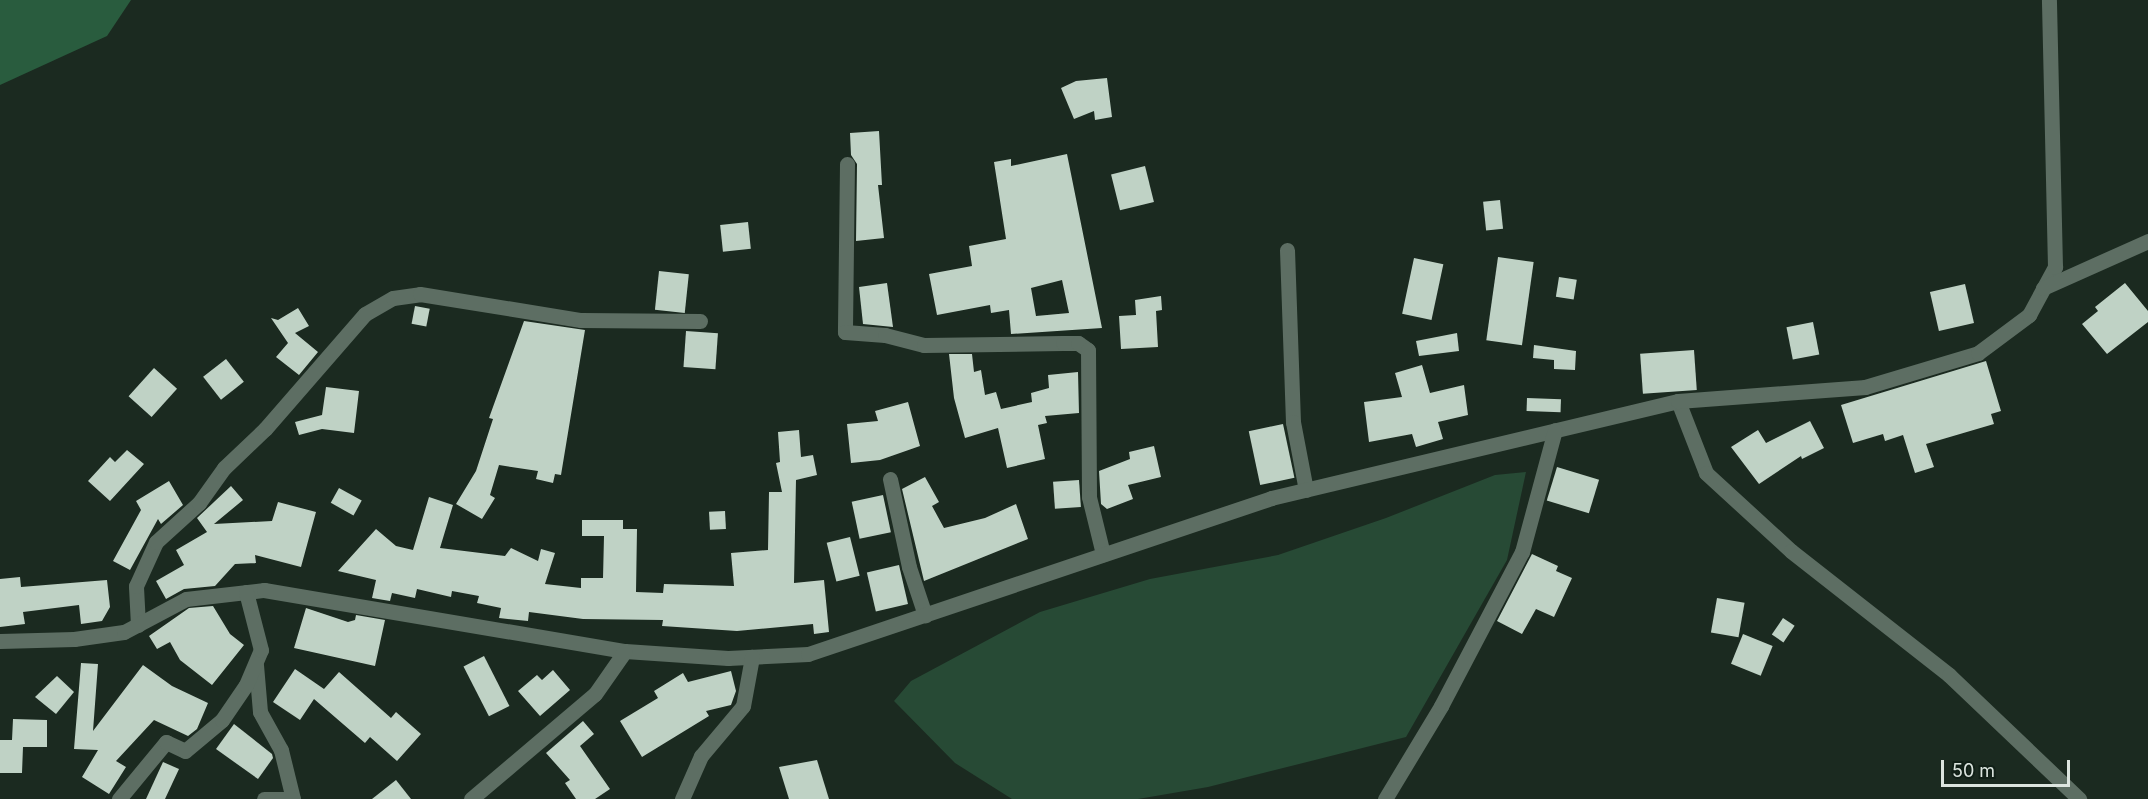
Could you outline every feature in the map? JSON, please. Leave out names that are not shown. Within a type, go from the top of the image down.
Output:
[{"type":"street","points":[[0,641],[74,639],[124,632],[186,599],[264,590],[625,651],[752,657],[808,654],[1103,554],[1306,490],[1678,400],[1865,387],[1978,353],[2029,315],[2055,267],[2049,0]]},
{"type":"street","points":[[847,164],[845,332],[885,335],[924,345],[1078,343],[1088,350],[1089,497],[1103,554]]},
{"type":"street","points":[[2043,288],[2148,240]]},
{"type":"street","points":[[1287,250],[1293,422],[1306,490]]},
{"type":"street","points":[[138,624],[136,586],[156,542],[199,504],[224,468],[265,429],[365,315],[393,298],[420,294],[581,320],[700,321]]},
{"type":"street","points":[[1678,400],[1706,473],[1791,551],[1949,675],[2079,799]]},
{"type":"street","points":[[1385,799],[1441,706],[1522,552],[1555,430]]},
{"type":"street","points":[[890,479],[909,567],[925,615]]},
{"type":"street","points":[[119,799],[166,742],[185,751],[222,720],[246,685],[261,650],[246,592]]},
{"type":"street","points":[[471,799],[595,694],[625,651]]},
{"type":"street","points":[[682,799],[701,756],[743,706],[752,657]]},
{"type":"street","points":[[256,661],[260,712],[281,750],[293,799],[264,799]]},
{"type":"green space","points":[[0,0],[131,0],[107,36],[0,85]]},
{"type":"green space","points":[[1526,472],[1507,560],[1406,737],[1208,787],[1138,799],[1012,799],[955,763],[894,701],[911,681],[1040,612],[1150,579],[1278,555],[1386,518],[1495,475]]},
{"type":"building","points":[[1107,78],[1112,117],[1095,120],[1094,111],[1074,119],[1061,88],[1076,81]]},
{"type":"building","points":[[879,131],[882,185],[878,185],[884,238],[856,241],[857,164],[851,155],[850,133]]},
{"type":"building","points":[[1067,154],[1102,328],[1011,334],[1009,310],[991,313],[990,305],[937,315],[929,274],[972,266],[969,246],[1006,239],[994,162],[1011,159],[1011,166]],"holes":[[[1062,280],[1069,313],[1036,316],[1031,288]]]},
{"type":"building","points":[[1145,166],[1154,202],[1120,210],[1111,174]]},
{"type":"building","points":[[1500,200],[1503,229],[1486,231],[1483,202]]},
{"type":"building","points":[[748,222],[751,249],[723,252],[720,225]]},
{"type":"building","points":[[1498,257],[1534,262],[1522,345],[1486,340]]},
{"type":"building","points":[[1414,258],[1443,264],[1431,320],[1402,314]]},
{"type":"building","points":[[659,271],[689,274],[685,313],[655,310]]},
{"type":"building","points":[[1559,277],[1577,280],[1574,300],[1556,297]]},
{"type":"building","points":[[887,283],[893,327],[863,324],[859,287]]},
{"type":"building","points":[[2125,283],[2148,311],[2148,322],[2107,354],[2082,324],[2098,311],[2095,307]]},
{"type":"building","points":[[1965,284],[1974,323],[1939,331],[1930,292]]},
{"type":"building","points":[[1161,296],[1162,310],[1156,311],[1158,347],[1121,349],[1119,316],[1136,315],[1135,300]]},
{"type":"building","points":[[415,306],[430,309],[426,327],[412,324]]},
{"type":"building","points":[[298,308],[309,326],[295,333],[318,352],[299,375],[276,357],[288,343],[271,318],[278,320]]},
{"type":"building","points":[[524,321],[585,330],[561,475],[555,474],[553,483],[536,479],[538,471],[499,465],[490,495],[495,498],[482,519],[456,504],[476,471],[493,419],[489,418]]},
{"type":"building","points":[[1813,322],[1819,354],[1793,360],[1786,327]]},
{"type":"building","points":[[686,331],[718,333],[715,369],[683,367]]},
{"type":"building","points":[[1457,333],[1459,351],[1419,356],[1416,341]]},
{"type":"building","points":[[1534,345],[1576,351],[1575,370],[1554,369],[1554,360],[1533,358]]},
{"type":"building","points":[[1694,350],[1697,390],[1643,394],[1640,354]]},
{"type":"building","points":[[949,354],[972,354],[974,372],[981,370],[985,395],[996,392],[1001,409],[1032,402],[1031,393],[1049,388],[1048,375],[1078,372],[1079,413],[1045,416],[1047,423],[1038,425],[1045,459],[1007,468],[998,428],[965,438],[954,398]]},
{"type":"building","points":[[226,359],[244,382],[221,400],[203,377]]},
{"type":"building","points":[[1986,361],[2001,411],[1991,414],[1994,424],[1926,444],[1934,467],[1915,473],[1903,435],[1885,441],[1883,434],[1853,443],[1841,405]]},
{"type":"building","points":[[1422,365],[1430,393],[1464,385],[1468,415],[1438,422],[1443,439],[1416,447],[1412,434],[1369,442],[1364,402],[1402,397],[1395,373]]},
{"type":"building","points":[[154,368],[177,389],[152,417],[129,396]]},
{"type":"building","points":[[326,387],[359,391],[354,433],[322,429],[299,435],[295,422],[322,415]]},
{"type":"building","points":[[1527,398],[1561,399],[1561,412],[1527,411]]},
{"type":"building","points":[[908,402],[920,446],[880,460],[851,463],[847,424],[878,421],[875,411]]},
{"type":"building","points":[[1810,421],[1824,448],[1802,459],[1801,456],[1759,484],[1731,447],[1758,430],[1766,443]]},
{"type":"building","points":[[1283,424],[1294,478],[1260,485],[1249,431]]},
{"type":"building","points":[[799,430],[801,457],[813,455],[817,475],[796,480],[794,583],[824,580],[829,632],[814,634],[813,624],[737,631],[662,626],[663,620],[583,619],[529,612],[528,621],[499,618],[501,608],[477,603],[479,596],[452,591],[451,597],[417,589],[415,598],[392,593],[390,601],[372,598],[376,580],[338,571],[376,529],[396,546],[413,550],[429,497],[453,505],[440,548],[505,556],[511,548],[538,561],[541,549],[555,553],[545,584],[581,588],[581,578],[603,578],[604,536],[582,536],[582,520],[623,520],[623,529],[637,529],[636,592],[663,593],[664,584],[734,586],[731,553],[768,550],[769,492],[782,492],[776,463],[780,462],[778,432]]},
{"type":"building","points":[[1154,446],[1161,477],[1128,485],[1133,499],[1107,509],[1101,504],[1099,471],[1130,459],[1129,452]]},
{"type":"building","points":[[127,450],[144,464],[110,501],[88,481],[110,457],[115,462]]},
{"type":"building","points":[[1557,467],[1599,480],[1589,513],[1547,500]]},
{"type":"building","points":[[925,477],[939,502],[932,506],[944,528],[985,518],[1016,504],[1028,539],[924,581],[902,489]]},
{"type":"building","points":[[1079,480],[1081,507],[1055,509],[1053,482]]},
{"type":"building","points":[[169,481],[183,505],[161,524],[158,519],[130,570],[113,561],[141,510],[136,501]]},
{"type":"building","points":[[231,486],[243,500],[214,524],[272,521],[278,502],[316,512],[301,567],[255,555],[256,563],[235,564],[215,586],[184,589],[166,599],[156,581],[184,565],[176,550],[207,532],[197,518]]},
{"type":"building","points":[[339,488],[362,501],[353,515],[331,503]]},
{"type":"building","points":[[883,495],[891,532],[860,539],[852,502]]},
{"type":"building","points":[[725,511],[726,529],[710,530],[709,512]]},
{"type":"building","points":[[850,537],[860,576],[836,582],[827,543]]},
{"type":"building","points":[[1532,554],[1558,566],[1556,571],[1572,578],[1554,617],[1536,609],[1522,634],[1497,621]]},
{"type":"building","points":[[899,565],[908,604],[876,611],[867,572]]},
{"type":"building","points":[[20,577],[21,587],[107,580],[110,607],[102,621],[81,624],[79,605],[23,612],[25,624],[0,627],[0,579]]},
{"type":"building","points":[[1717,598],[1745,603],[1738,637],[1711,632]]},
{"type":"building","points":[[213,606],[230,634],[244,645],[212,685],[180,660],[170,642],[157,649],[149,636],[189,608]]},
{"type":"building","points":[[306,608],[348,622],[355,620],[356,615],[385,620],[375,666],[294,648]]},
{"type":"building","points":[[1783,618],[1795,626],[1783,642],[1772,635]]},
{"type":"building","points":[[1743,634],[1773,646],[1761,676],[1731,664]]},
{"type":"building","points":[[484,656],[509,706],[489,716],[464,666]]},
{"type":"building","points":[[81,663],[98,664],[93,731],[143,665],[172,686],[208,703],[197,729],[188,736],[154,720],[116,761],[126,767],[109,794],[82,777],[98,750],[74,749]]},
{"type":"building","points":[[295,669],[324,689],[339,672],[391,718],[396,712],[421,734],[397,761],[370,737],[365,743],[314,699],[300,720],[273,702]]},
{"type":"building","points":[[553,670],[570,690],[540,716],[518,691],[537,675],[542,680]]},
{"type":"building","points":[[731,671],[736,691],[731,705],[706,711],[709,716],[642,757],[620,721],[658,698],[654,691],[683,673],[688,682]]},
{"type":"building","points":[[57,676],[74,692],[56,714],[35,697]]},
{"type":"building","points":[[13,719],[47,720],[47,747],[23,747],[22,773],[0,773],[0,740],[12,740]]},
{"type":"building","points":[[583,721],[594,734],[580,746],[610,789],[595,799],[576,799],[565,783],[570,780],[546,753]]},
{"type":"building","points":[[234,724],[272,754],[273,758],[258,779],[216,749]]},
{"type":"building","points":[[817,760],[829,799],[789,799],[779,767]]},
{"type":"building","points":[[163,762],[179,769],[165,799],[146,799]]},
{"type":"building","points":[[396,780],[411,799],[372,799]]}]
